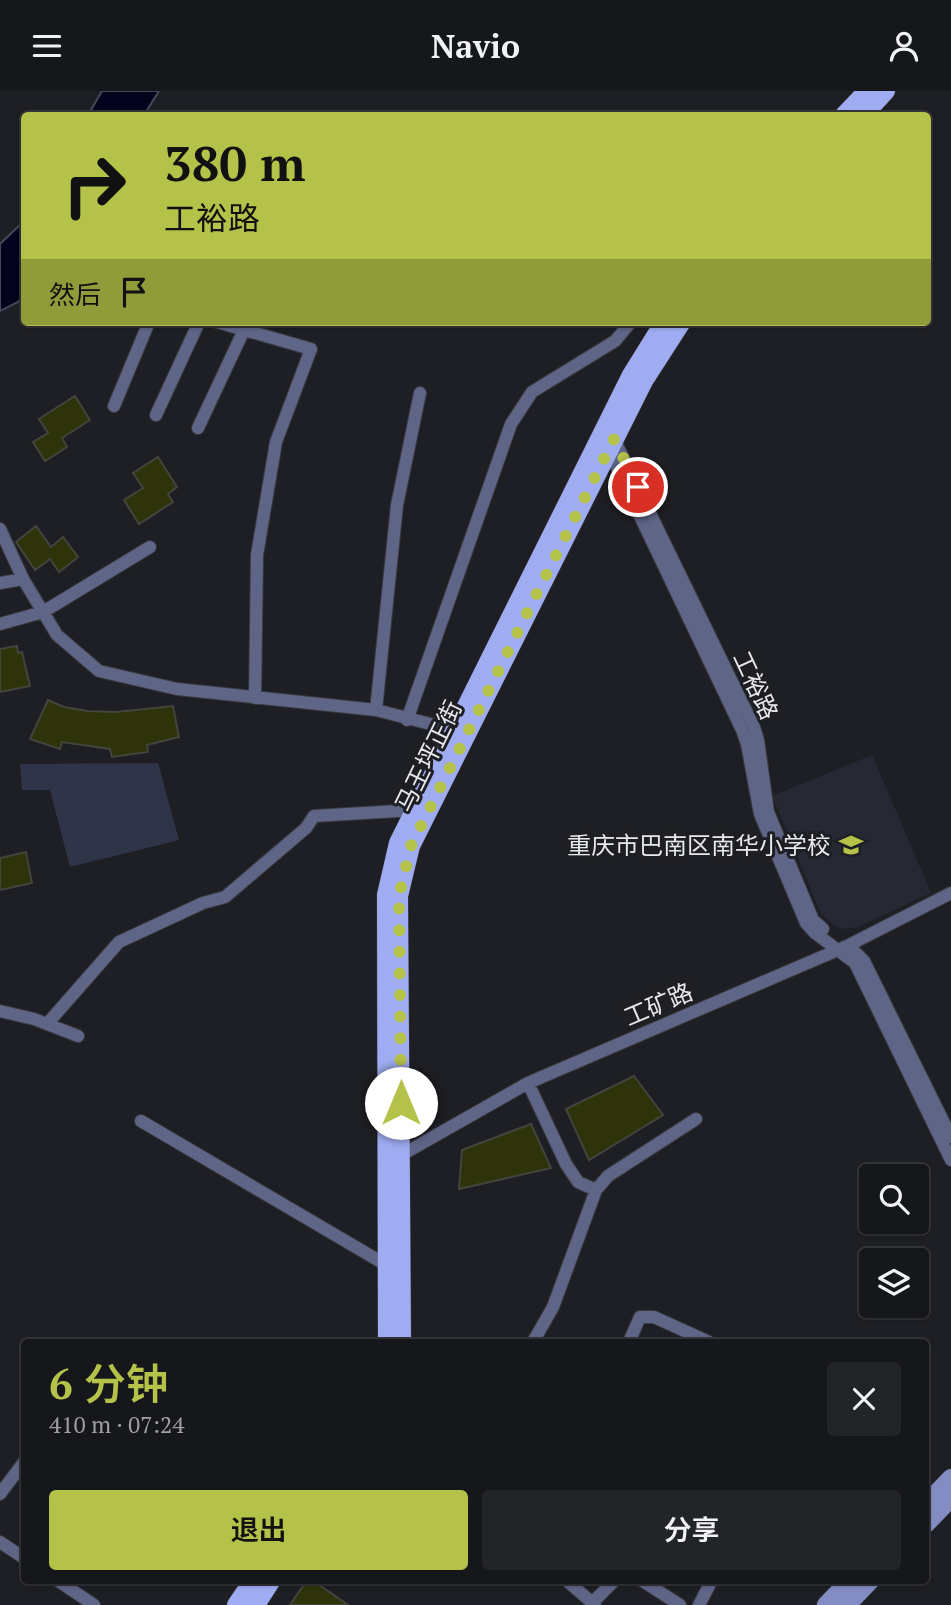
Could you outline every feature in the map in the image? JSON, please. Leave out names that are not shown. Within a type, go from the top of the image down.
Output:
[{"type":"main road","points":[[847,112],[867,91]]},
{"type":"main road","points":[[867,112],[886,91]]},
{"type":"main road","name":"马王坪正街","points":[[402,1339],[386,895],[398,843],[631,375],[662,326]]},
{"type":"main road","name":"马王坪正街","points":[[387,1339],[399,896],[411,846],[644,381],[679,326]]},
{"type":"main road","points":[[929,1501],[951,1479]]},
{"type":"main road","points":[[929,1521],[951,1498]]},
{"type":"main road","points":[[236,1605],[250,1584]]},
{"type":"main road","points":[[256,1605],[269,1584]]},
{"type":"main road","points":[[825,1605],[846,1584]]},
{"type":"main road","points":[[847,1605],[867,1584]]},
{"type":"street","points":[[114,406],[147,326]]},
{"type":"street","points":[[156,415],[198,326]]},
{"type":"street","points":[[230,326],[311,349],[276,442],[257,555],[256,698]]},
{"type":"street","points":[[407,720],[510,424],[532,392],[615,341],[628,326]]},
{"type":"street","points":[[198,428],[244,330]]},
{"type":"street","points":[[376,710],[397,505],[419,393]]},
{"type":"street","name":"工裕路","points":[[612,445],[742,730],[760,814],[806,923],[815,933],[843,947]]},
{"type":"street","points":[[0,529],[23,579],[57,635],[99,671],[177,689],[376,710],[454,730]]},
{"type":"street","points":[[0,624],[43,612],[150,547]]},
{"type":"street","points":[[0,583],[23,579]]},
{"type":"street","points":[[47,1024],[119,942],[203,903],[225,897],[306,828],[314,816],[414,810]]},
{"type":"street","name":"工矿路","points":[[394,1159],[528,1083],[843,947],[951,893]]},
{"type":"street","points":[[843,947],[864,961],[951,1137]]},
{"type":"street","points":[[843,947],[855,963],[951,1160]]},
{"type":"street","points":[[0,1011],[78,1036]]},
{"type":"street","points":[[528,1083],[566,1164],[578,1182],[596,1190]]},
{"type":"street","points":[[535,1339],[553,1307],[596,1190],[608,1176],[696,1119]]},
{"type":"street","points":[[141,1121],[388,1266]]},
{"type":"street","points":[[630,1339],[640,1317],[654,1317],[702,1339]]},
{"type":"street","points":[[0,1495],[21,1466]]},
{"type":"street","points":[[0,1542],[21,1556]]},
{"type":"street","points":[[63,1584],[94,1605]]},
{"type":"street","points":[[571,1584],[594,1604],[612,1584]]},
{"type":"street","points":[[647,1584],[680,1605]]},
{"type":"street","points":[[699,1605],[710,1584]]},
{"type":"shaded area","points":[[102,91],[159,91],[146,112],[90,112]]},
{"type":"shaded area","points":[[21,224],[21,298],[0,311],[0,244]]},
{"type":"shaded area","name":"重庆市巴南区南华小学校","points":[[872,755],[931,893],[858,927],[842,929],[821,914],[772,796]]},
{"type":"shaded area","points":[[158,763],[179,840],[70,867],[50,790],[22,790],[20,764]]},
{"type":"building","points":[[75,396],[90,420],[62,438],[67,447],[45,461],[33,442],[48,433],[39,419]]},
{"type":"building","points":[[158,457],[177,487],[168,494],[173,502],[139,524],[124,500],[143,488],[133,473]]},
{"type":"building","points":[[36,526],[51,547],[63,537],[78,557],[59,572],[50,559],[35,570],[16,542]]},
{"type":"building","points":[[17,646],[18,653],[22,652],[30,686],[0,692],[0,649]]},
{"type":"building","points":[[48,700],[64,707],[88,711],[116,712],[173,706],[179,737],[147,745],[148,752],[112,757],[110,749],[62,742],[60,749],[30,739]]},
{"type":"building","points":[[26,852],[32,883],[0,890],[0,858]]},
{"type":"building","points":[[634,1076],[663,1115],[589,1160],[566,1109]]},
{"type":"building","points":[[531,1124],[551,1168],[459,1189],[462,1150]]},
{"type":"building","points":[[304,1584],[318,1584],[348,1605],[290,1605]]},
{"type":"place","name":"重庆市巴南区南华小学校","points":[[851,845]]},
{"type":"route","points":[[401,1103],[399,896],[411,846],[614,439],[638,487]]}]
